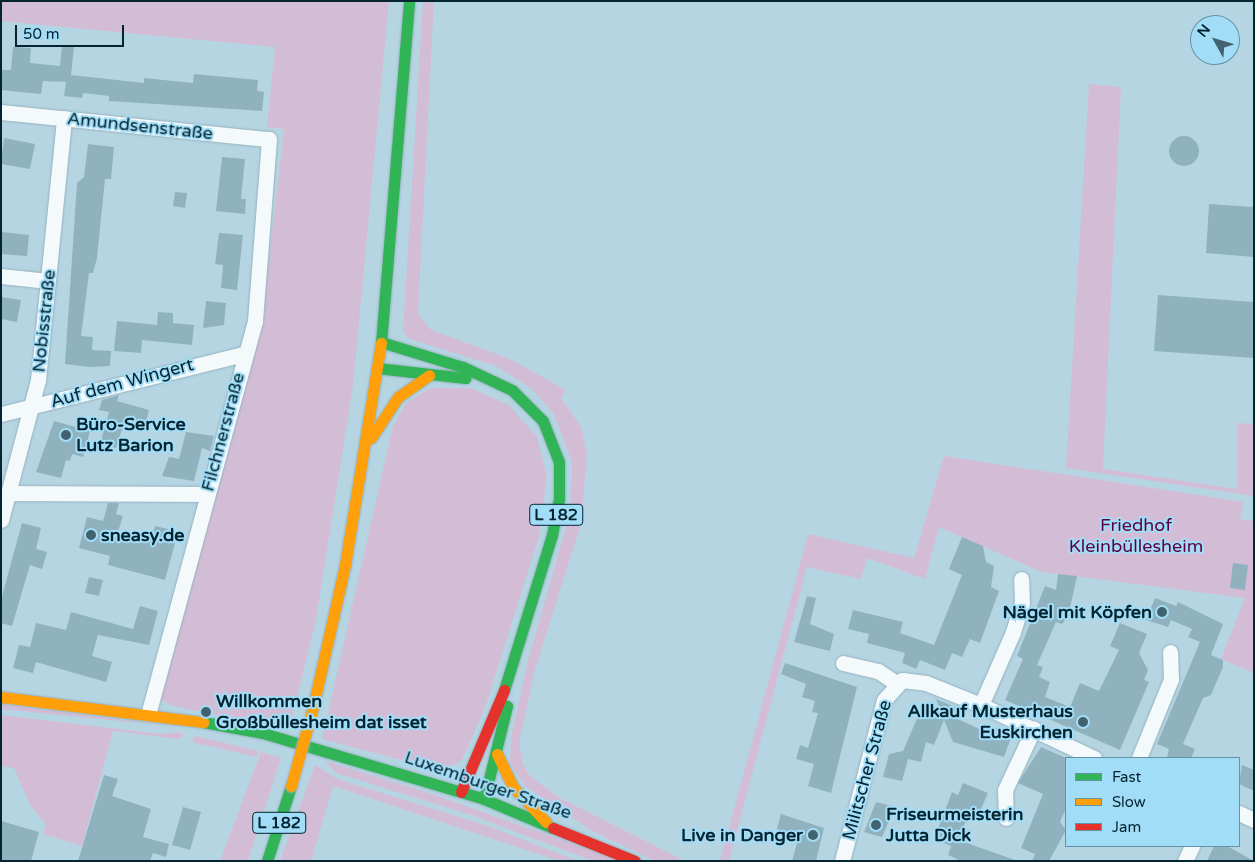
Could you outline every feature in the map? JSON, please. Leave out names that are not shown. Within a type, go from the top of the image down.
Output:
[{"type":"main road","name":"L 182","points":[[267,861],[313,708],[344,574],[366,446],[381,342],[409,1]]},
{"type":"main road","name":"L 182","points":[[381,342],[482,376],[512,390],[535,412],[553,441],[560,475],[552,535],[507,683],[461,792]]},
{"type":"main road","name":"L 182","points":[[377,368],[429,375],[482,376]]},
{"type":"main road","name":"L 182","points":[[366,446],[398,397],[429,375]]},
{"type":"main road","name":"L 182","points":[[484,799],[498,754],[507,683]]},
{"type":"main road","name":"Luxemburger Straße","points":[[1,697],[149,712],[236,727],[326,750],[484,799],[546,822],[635,861]]},
{"type":"main road","points":[[498,754],[517,792],[546,822]]},
{"type":"street","name":"Amundsenstraße","points":[[1,112],[269,139],[270,149]]},
{"type":"street","name":"Nobisstraße","points":[[1,520],[38,380],[64,118]]},
{"type":"street","name":"Filchnerstraße","points":[[149,712],[206,494],[244,354],[255,321],[270,149]]},
{"type":"street","points":[[1,276],[48,281]]},
{"type":"street","name":"Auf dem Wingert","points":[[1,414],[244,354]]},
{"type":"street","points":[[8,493],[206,494]]},
{"type":"street","points":[[981,705],[1013,632],[1022,603],[1022,578]]},
{"type":"street","points":[[1139,757],[1171,678],[1170,652]]},
{"type":"street","name":"Militscher Straße","points":[[843,663],[878,672],[896,682],[914,680],[981,705],[1010,722],[1034,728],[1092,757]]},
{"type":"street","name":"Militscher Straße","points":[[842,861],[884,700],[896,682]]},
{"type":"street","points":[[1006,818],[1005,790],[1034,728]]},
{"type":"street","points":[[1240,813],[1254,820]]},
{"type":"street","points":[[1185,861],[1192,847]]},
{"type":"green space","points":[[1,1],[389,1],[353,386],[316,619],[289,731],[173,706],[158,698],[261,327],[284,129],[267,127],[275,47],[1,21]]},
{"type":"green space","points":[[423,1],[434,1],[418,313],[431,330],[510,359],[566,390],[561,398],[581,427],[587,453],[581,524],[534,673],[519,744],[523,764],[529,775],[558,797],[685,861],[655,861],[592,831],[525,786],[510,763],[511,738],[528,660],[570,513],[572,462],[554,414],[531,388],[496,366],[409,339],[403,332]]},
{"type":"green space","points":[[1089,84],[1121,87],[1103,469],[1237,489],[1238,423],[1254,424],[1254,496],[1066,468]]},
{"type":"green space","points":[[430,388],[470,388],[509,405],[537,437],[547,476],[539,536],[485,708],[462,760],[442,771],[322,739],[393,426],[406,403]]},
{"type":"green space","name":"Friedhof Kleinbüllesheim","points":[[944,456],[1243,502],[1240,519],[1254,521],[1254,673],[1221,659],[1245,598],[1042,572],[939,527],[925,579],[867,558],[861,579],[807,567],[729,861],[720,861],[808,534],[914,558]]},
{"type":"green space","points":[[1,704],[132,721],[180,727],[1,709]]},
{"type":"green space","points":[[1,715],[161,734],[180,732],[184,736],[178,739],[113,731],[82,846],[43,834],[46,824],[31,807],[14,768],[1,766]]},
{"type":"green space","points":[[195,736],[259,751],[256,757],[192,742]]},
{"type":"green space","points":[[261,752],[281,758],[248,861],[220,861]]},
{"type":"green space","points":[[325,761],[432,794],[621,861],[593,861],[471,815],[336,773]]},
{"type":"green space","points":[[315,765],[337,779],[488,826],[578,861],[559,861],[333,786],[311,861],[280,861]]},
{"type":"building","points":[[62,46],[74,47],[71,75],[144,83],[144,78],[193,83],[194,74],[258,80],[257,91],[264,92],[262,111],[109,101],[109,96],[83,93],[82,98],[64,96],[66,82],[43,81],[41,94],[1,90],[1,70],[11,70],[13,47],[31,48],[30,63],[60,66]]},
{"type":"building","points":[[1184,136],[1195,140],[1199,151],[1195,162],[1184,166],[1173,162],[1169,151],[1173,140]]},
{"type":"building","points":[[4,138],[35,144],[30,169],[1,164]]},
{"type":"building","points":[[88,144],[114,147],[111,179],[105,179],[97,258],[93,273],[89,273],[81,336],[93,337],[92,350],[111,351],[110,366],[90,367],[65,364],[77,183],[84,177]]},
{"type":"building","points":[[222,157],[245,159],[241,199],[246,199],[245,214],[216,211]]},
{"type":"building","points":[[175,192],[187,193],[185,208],[173,206]]},
{"type":"building","points":[[1209,204],[1254,207],[1254,257],[1206,253]]},
{"type":"building","points":[[1,232],[29,235],[27,256],[1,254]]},
{"type":"building","points":[[219,233],[243,235],[237,290],[221,288],[223,265],[215,264]]},
{"type":"building","points":[[1158,295],[1254,302],[1254,358],[1154,351]]},
{"type":"building","points":[[1,297],[21,300],[17,322],[1,319]]},
{"type":"building","points":[[206,301],[226,303],[224,325],[203,328]]},
{"type":"building","points":[[158,312],[173,313],[173,323],[194,325],[192,345],[142,340],[141,353],[114,351],[117,321],[157,325]]},
{"type":"building","points":[[119,395],[117,401],[149,410],[143,432],[123,426],[116,448],[100,444],[109,412],[99,410],[102,400]]},
{"type":"building","points":[[54,421],[90,431],[83,457],[72,454],[70,461],[66,460],[61,478],[36,472]]},
{"type":"building","points":[[186,432],[214,436],[210,451],[202,448],[194,481],[162,476],[169,457],[179,459]]},
{"type":"building","points":[[108,503],[119,503],[116,514],[123,516],[118,532],[151,540],[155,526],[168,529],[165,540],[175,543],[165,580],[108,565],[110,556],[79,548],[87,517],[103,521]]},
{"type":"building","points":[[22,523],[41,528],[36,549],[47,552],[42,569],[30,565],[12,626],[1,623],[1,600]]},
{"type":"building","points":[[962,537],[983,546],[986,562],[994,566],[991,587],[999,591],[980,643],[970,639],[962,657],[952,653],[945,670],[920,660],[916,669],[902,663],[905,653],[867,643],[869,634],[848,629],[853,610],[903,622],[900,633],[934,645],[962,575],[949,569]]},
{"type":"building","points":[[1233,563],[1248,565],[1245,590],[1230,588]]},
{"type":"building","points":[[1058,574],[1077,576],[1068,617],[1062,624],[1056,622],[1037,665],[1043,667],[1039,677],[1050,682],[1045,697],[1070,707],[1080,683],[1099,691],[1119,650],[1110,646],[1120,623],[1147,634],[1139,653],[1148,670],[1144,680],[1149,682],[1120,750],[1005,700],[1023,659],[1017,656],[1045,586],[1056,590]]},
{"type":"building","points":[[89,577],[103,580],[99,596],[85,593]]},
{"type":"building","points":[[807,596],[816,598],[810,624],[834,634],[830,651],[794,642]]},
{"type":"building","points":[[1155,598],[1176,606],[1178,602],[1223,624],[1211,655],[1223,660],[1223,667],[1211,695],[1203,698],[1183,744],[1195,749],[1191,757],[1167,757],[1169,749],[1157,744],[1200,642],[1188,637],[1192,629],[1171,620],[1168,627],[1146,620]]},
{"type":"building","points":[[140,606],[158,611],[149,645],[98,635],[92,656],[112,662],[106,682],[36,662],[33,673],[13,668],[19,645],[30,647],[36,623],[66,630],[71,612],[133,629]]},
{"type":"building","points":[[785,663],[857,687],[831,793],[808,786],[814,764],[796,759],[800,745],[808,748],[818,713],[812,712],[815,701],[802,697],[806,684],[781,674]]},
{"type":"building","points":[[936,699],[957,708],[953,717],[991,734],[993,727],[1012,735],[1004,757],[953,742],[944,720],[934,745],[926,742],[921,762],[908,759],[902,781],[883,777],[889,754],[903,751],[922,707],[943,716]]},
{"type":"building","points":[[1041,747],[1065,758],[1065,810],[1060,822],[1065,832],[1049,861],[1032,861],[1035,854],[1021,848],[1043,794],[1018,783]]},
{"type":"building","points":[[1242,765],[1254,770],[1254,791],[1240,784]]},
{"type":"building","points":[[104,775],[118,779],[112,796],[151,809],[143,837],[169,844],[166,857],[153,853],[150,861],[78,861]]},
{"type":"building","points":[[963,783],[988,793],[977,818],[969,814],[958,840],[1018,861],[961,861],[948,855],[951,846],[934,839],[952,792],[958,795]]},
{"type":"building","points":[[876,802],[895,807],[882,837],[864,832]]},
{"type":"building","points":[[183,807],[201,812],[190,850],[172,845]]},
{"type":"building","points":[[781,814],[824,828],[816,861],[792,861],[797,843],[784,839],[786,832],[777,829]]},
{"type":"building","points":[[1,821],[39,832],[31,861],[1,861]]},
{"type":"building","points":[[1214,847],[1229,847],[1254,861],[1207,861]]},
{"type":"traffic: fast","points":[[381,343],[409,1]]},
{"type":"traffic: fast","points":[[381,342],[463,367],[512,390],[543,421],[559,462],[559,499],[552,535],[504,690]]},
{"type":"traffic: fast","points":[[377,368],[465,378]]},
{"type":"traffic: fast","points":[[484,799],[507,706]]},
{"type":"traffic: fast","points":[[203,722],[263,733],[484,799],[553,828]]},
{"type":"traffic: fast","points":[[267,861],[291,786]]},
{"type":"traffic: slow","points":[[313,707],[345,565],[381,343]]},
{"type":"traffic: slow","points":[[371,438],[398,397],[429,375]]},
{"type":"traffic: slow","points":[[1,697],[203,722]]},
{"type":"traffic: slow","points":[[291,786],[313,707]]},
{"type":"traffic: slow","points":[[497,754],[513,787],[546,822]]},
{"type":"traffic: jam","points":[[461,792],[504,690]]},
{"type":"traffic: jam","points":[[553,828],[635,861]]},
{"type":"place","name":"Büro-Service Lutz Barion","points":[[66,435]]},
{"type":"place","name":"sneasy.de","points":[[91,535]]},
{"type":"place","name":"Nägel mit Köpfen","points":[[1162,612]]},
{"type":"place","name":"Willkommen Großbüllesheim dat isset","points":[[206,712]]},
{"type":"place","name":"Allkauf Musterhaus Euskirchen","points":[[1083,722]]},
{"type":"place","name":"Friseurmeisterin Jutta Dick","points":[[876,825]]},
{"type":"place","name":"Live in Danger","points":[[813,835]]}]
